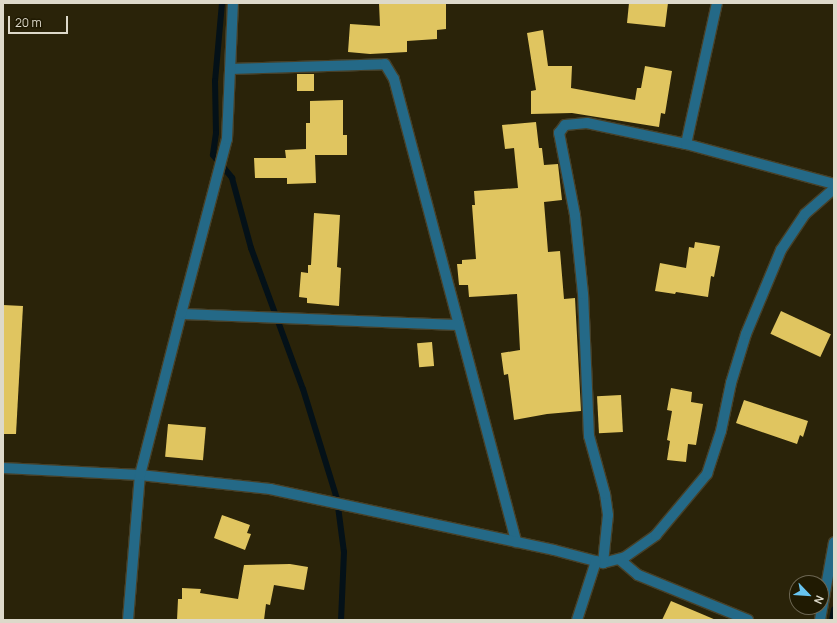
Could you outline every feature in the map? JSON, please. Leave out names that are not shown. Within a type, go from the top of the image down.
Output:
[{"type":"street","points":[[128,620],[140,475],[180,314],[227,139],[233,3]]},
{"type":"street","points":[[686,144],[717,3]]},
{"type":"street","points":[[230,69],[385,64],[394,79],[516,542]]},
{"type":"street","points":[[577,620],[599,562],[608,515],[605,494],[589,436],[583,294],[577,231],[559,133],[565,125],[587,123],[686,144],[834,184]]},
{"type":"street","points":[[3,468],[140,475],[270,489],[516,542],[599,562],[626,558],[656,535],[707,474],[721,431],[731,383],[746,334],[781,250],[804,214],[834,189]]},
{"type":"street","points":[[180,314],[459,325]]},
{"type":"street","points":[[820,620],[834,542]]},
{"type":"street","points":[[619,559],[638,575],[748,620]]},
{"type":"building","points":[[379,3],[446,3],[446,29],[437,30],[437,39],[407,41],[407,52],[370,54],[348,52],[350,24],[380,26]]},
{"type":"building","points":[[629,3],[668,3],[665,27],[627,23]]},
{"type":"building","points":[[543,30],[548,66],[572,66],[571,88],[635,100],[637,88],[641,88],[645,66],[672,71],[665,114],[661,113],[659,127],[572,113],[531,114],[531,91],[536,90],[527,33]]},
{"type":"building","points":[[297,74],[314,74],[314,91],[297,91]]},
{"type":"building","points":[[343,100],[343,135],[347,135],[347,155],[315,155],[316,183],[287,184],[287,178],[255,178],[254,158],[286,158],[285,150],[306,149],[306,123],[310,123],[310,101]]},
{"type":"building","points":[[536,122],[539,148],[542,148],[544,165],[558,164],[562,200],[544,202],[548,252],[560,251],[564,299],[575,298],[581,411],[547,414],[514,420],[508,374],[504,375],[501,353],[520,350],[517,294],[469,297],[468,285],[459,285],[457,264],[462,264],[462,260],[476,259],[472,205],[475,205],[474,191],[518,188],[514,148],[505,149],[502,125]]},
{"type":"building","points":[[314,213],[340,215],[337,267],[341,268],[339,306],[307,303],[307,298],[299,297],[301,272],[308,273],[308,265],[311,265]]},
{"type":"building","points":[[695,242],[720,246],[714,277],[711,276],[708,297],[676,292],[675,294],[655,291],[660,263],[686,268],[689,247],[694,248]]},
{"type":"building","points":[[3,305],[23,306],[16,434],[3,434]]},
{"type":"building","points":[[781,311],[831,334],[820,357],[770,334]]},
{"type":"building","points":[[432,342],[434,366],[419,367],[417,343]]},
{"type":"building","points":[[671,388],[692,392],[691,402],[703,404],[696,445],[688,444],[686,462],[667,460],[670,441],[667,440],[672,411],[667,410]]},
{"type":"building","points":[[621,395],[623,432],[599,433],[597,396]]},
{"type":"building","points":[[744,400],[808,421],[803,437],[800,435],[797,444],[736,423]]},
{"type":"building","points":[[168,424],[206,427],[203,460],[165,457]]},
{"type":"building","points":[[222,515],[250,525],[247,533],[251,534],[245,550],[214,538]]},
{"type":"building","points":[[290,564],[308,567],[304,590],[274,585],[270,605],[266,604],[264,620],[177,620],[178,599],[182,599],[182,588],[201,589],[200,593],[238,599],[244,565]]},
{"type":"building","points":[[671,601],[716,620],[662,620]]},
{"type":"waterway","points":[[222,3],[215,81],[216,133],[213,155],[232,178],[251,248],[303,389],[337,499],[344,552],[341,620]]},
{"type":"waterway","points":[[832,620],[834,609]]}]
